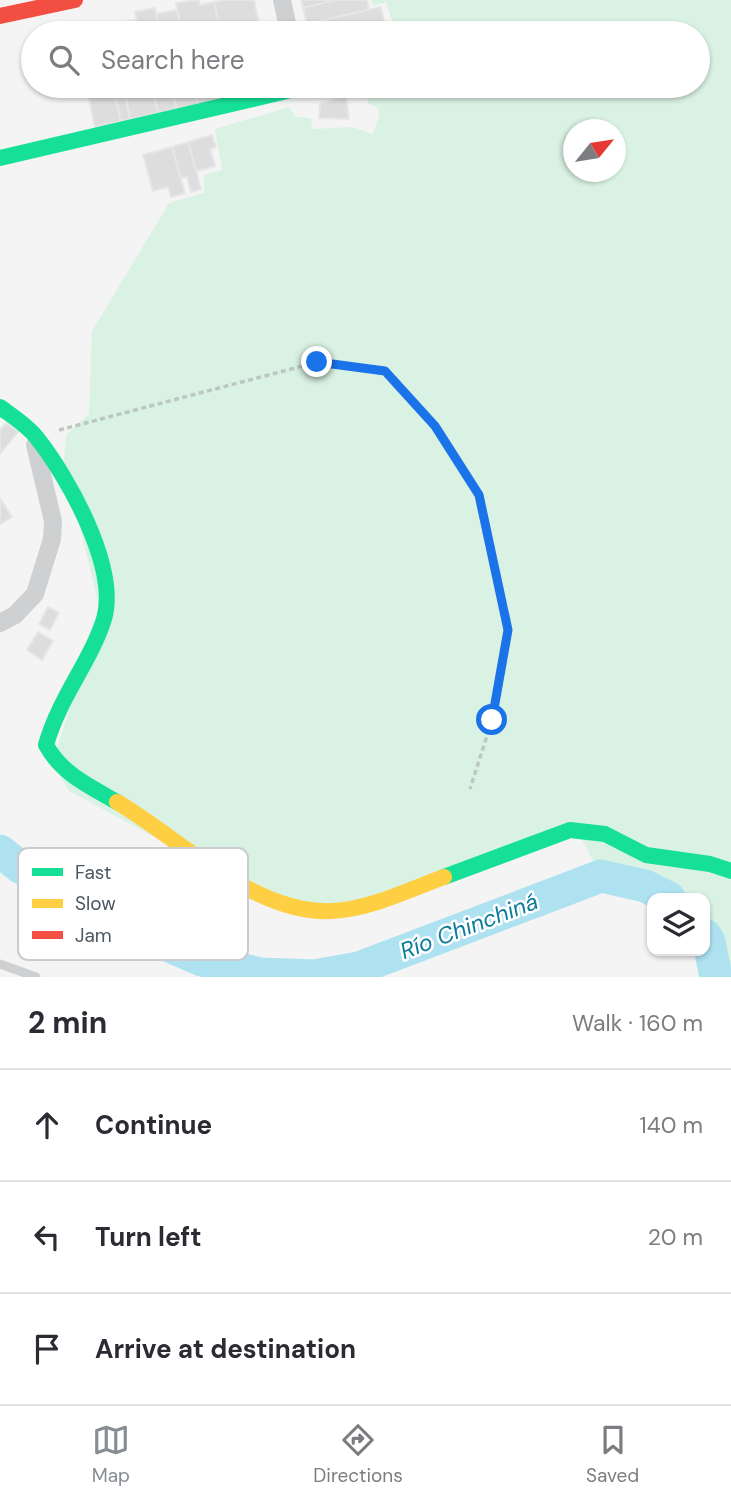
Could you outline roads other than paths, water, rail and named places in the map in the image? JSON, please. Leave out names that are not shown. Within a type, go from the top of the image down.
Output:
[{"type":"street","points":[[0,16],[75,0]]},
{"type":"street","points":[[282,0],[286,21]]},
{"type":"street","points":[[0,158],[257,98]]},
{"type":"street","points":[[0,407],[36,436],[90,524],[107,603],[103,621],[53,719],[46,745],[54,760],[68,774],[144,818],[188,848]]},
{"type":"street","points":[[0,623],[15,615],[35,594],[52,539],[53,521],[34,448],[36,436]]},
{"type":"street","points":[[248,889],[288,906],[331,912],[369,904],[570,830],[593,829],[612,835],[643,854],[716,864],[731,872]]},
{"type":"lane","points":[[0,964],[36,977]]},
{"type":"waterway","name":"Río Chinchiná","points":[[0,851],[18,865]]},
{"type":"waterway","name":"Río Chinchiná","points":[[202,960],[260,974],[314,976],[359,968],[601,876],[645,886],[659,893]]},
{"type":"waterway","name":"Río Chinchiná","points":[[710,947],[716,977]]}]
